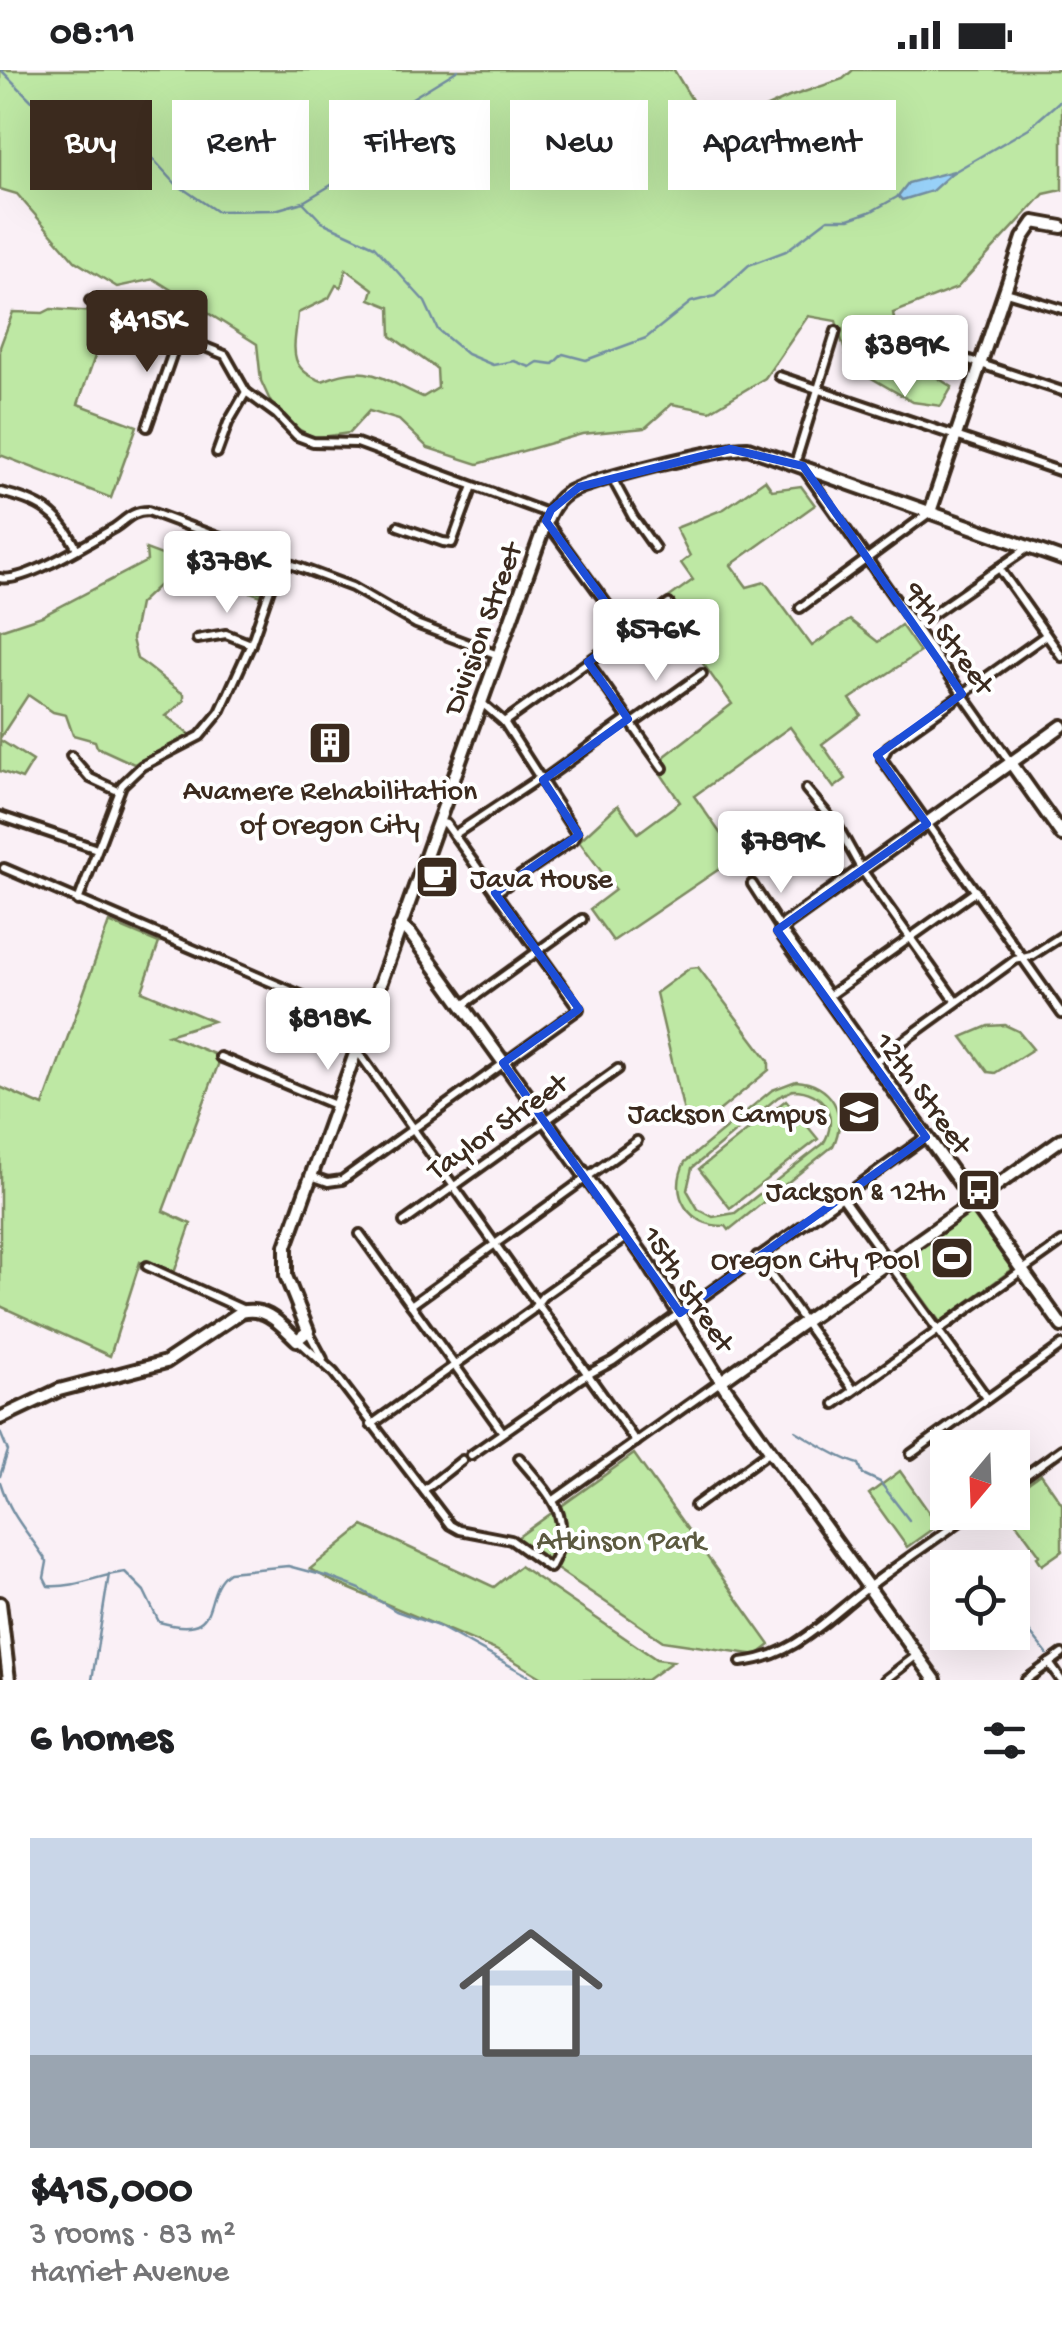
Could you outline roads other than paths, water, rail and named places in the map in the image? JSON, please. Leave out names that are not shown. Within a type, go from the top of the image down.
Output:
[{"type":"street","points":[[800,608],[930,512],[1024,238],[1032,224],[1040,220],[1062,227]]},
{"type":"street","points":[[1005,292],[1062,310]]},
{"type":"street","points":[[90,301],[227,356],[246,392],[297,436],[313,442],[357,443],[548,518],[628,633]]},
{"type":"street","points":[[798,465],[836,331]]},
{"type":"street","points":[[147,426],[179,335]]},
{"type":"street","points":[[900,337],[1062,391]]},
{"type":"street","points":[[779,376],[1062,472]]},
{"type":"street","points":[[217,453],[246,392]]},
{"type":"street","name":"Division Street","points":[[308,1331],[286,1276],[286,1246],[548,518],[570,491],[743,447],[1062,559]]},
{"type":"street","name":"9th Street","points":[[798,465],[1061,832]]},
{"type":"street","points":[[612,478],[632,517],[655,548]]},
{"type":"street","points":[[398,526],[452,543],[473,486]]},
{"type":"street","points":[[0,492],[52,512],[64,524],[76,548]]},
{"type":"street","points":[[0,578],[21,577],[116,527],[137,511],[156,513],[365,592],[427,628],[498,654]]},
{"type":"street","points":[[914,627],[1029,547]]},
{"type":"street","points":[[78,901],[118,791],[142,766],[206,730],[227,700],[280,560]]},
{"type":"street","points":[[999,568],[1062,657]]},
{"type":"street","points":[[504,722],[669,604]]},
{"type":"street","points":[[198,639],[226,634],[250,644]]},
{"type":"street","points":[[1046,635],[888,746],[882,759],[1062,1014]]},
{"type":"street","points":[[588,662],[663,768]]},
{"type":"street","points":[[454,835],[702,674]]},
{"type":"street","points":[[481,703],[504,722],[576,834],[573,840],[496,893]]},
{"type":"street","points":[[782,929],[1062,726]]},
{"type":"street","points":[[71,756],[90,778],[118,791]]},
{"type":"street","points":[[806,788],[838,827],[862,870],[956,1002]]},
{"type":"street","points":[[0,816],[96,849]]},
{"type":"street","points":[[312,1176],[336,1182],[579,1009],[446,824],[438,822]]},
{"type":"street","points":[[4,868],[366,1023]]},
{"type":"street","name":"12th Street","points":[[752,884],[782,929],[782,936],[1062,1326]]},
{"type":"street","points":[[827,998],[976,891]]},
{"type":"street","points":[[462,1006],[582,919]]},
{"type":"street","name":"15th Street","points":[[400,926],[410,933],[628,1236],[721,1382],[935,1680]]},
{"type":"street","points":[[873,1063],[956,1002],[1062,936]]},
{"type":"street","points":[[356,1054],[636,1442]]},
{"type":"street","points":[[220,1058],[336,1106]]},
{"type":"street","name":"Taylor Street","points":[[404,1222],[618,1069]]},
{"type":"street","points":[[471,1455],[613,1361],[926,1137]]},
{"type":"street","points":[[411,1306],[637,1141]]},
{"type":"street","points":[[554,1500],[972,1201],[1060,1143]]},
{"type":"street","points":[[841,1196],[987,1398]]},
{"type":"street","points":[[360,1234],[502,1431]]},
{"type":"street","points":[[371,1425],[628,1236]]},
{"type":"street","points":[[834,1404],[1062,1242]]},
{"type":"street","points":[[757,1256],[853,1389]]},
{"type":"street","points":[[147,1266],[235,1303],[245,1311]]},
{"type":"street","points":[[0,1418],[76,1385],[166,1362],[228,1318],[245,1311],[265,1312],[326,1365]]},
{"type":"street","points":[[297,1340],[308,1331],[326,1365],[450,1525],[507,1538],[550,1568],[561,1545],[562,1528],[554,1500],[519,1458]]},
{"type":"street","points":[[911,1454],[1062,1345]]},
{"type":"street","points":[[1030,1471],[1062,1449]]},
{"type":"street","points":[[695,1506],[770,1451]]},
{"type":"street","points":[[424,1490],[462,1460]]},
{"type":"street","points":[[741,1662],[793,1646],[949,1530]]},
{"type":"street","points":[[0,1603],[9,1680]]},
{"type":"street","points":[[1026,1680],[1062,1654]]},
{"type":"street","points":[[884,1680],[917,1655]]},
{"type":"street","points":[[1049,1663],[1061,1680]]},
{"type":"water","points":[[954,171],[932,191],[902,200],[898,196],[908,183]]},
{"type":"waterway","points":[[1,70],[53,122],[89,136],[117,134],[140,145],[176,184],[216,211],[275,210],[303,202],[338,181],[380,138],[383,126],[407,108],[409,100],[458,70]]},
{"type":"waterway","points":[[952,173],[1029,128],[1062,99]]},
{"type":"waterway","points":[[303,202],[322,222],[374,246],[425,302],[438,330],[467,354],[493,365],[514,361],[530,367],[538,362],[553,364],[563,354],[586,360],[646,338],[691,302],[715,296],[749,265],[786,251],[828,219],[849,219],[899,196]]},
{"type":"waterway","points":[[796,1431],[859,1464],[863,1474],[880,1482],[909,1520]]},
{"type":"waterway","points":[[0,1432],[8,1451],[0,1476]]},
{"type":"waterway","points":[[0,1482],[15,1515],[47,1562],[44,1578],[48,1586],[125,1572],[144,1591],[159,1622],[194,1625],[203,1620],[220,1581],[229,1572],[288,1566],[360,1589],[396,1611],[438,1626],[536,1680]]},
{"type":"waterway","points":[[92,1680],[109,1574]]},
{"type":"waterway","points":[[1030,1633],[1047,1654]]},
{"type":"place","name":"Avamere Rehabilitation of Oregon City","points":[[330,743]]},
{"type":"place","name":"Java House","points":[[437,877]]},
{"type":"place","name":"Jackson Campus","points":[[859,1112]]},
{"type":"place","name":"Jackson & 12th","points":[[979,1190]]},
{"type":"place","name":"Oregon City Pool","points":[[952,1258]]},
{"type":"park label","name":"Atkinson Park","points":[[621,1539]]}]
